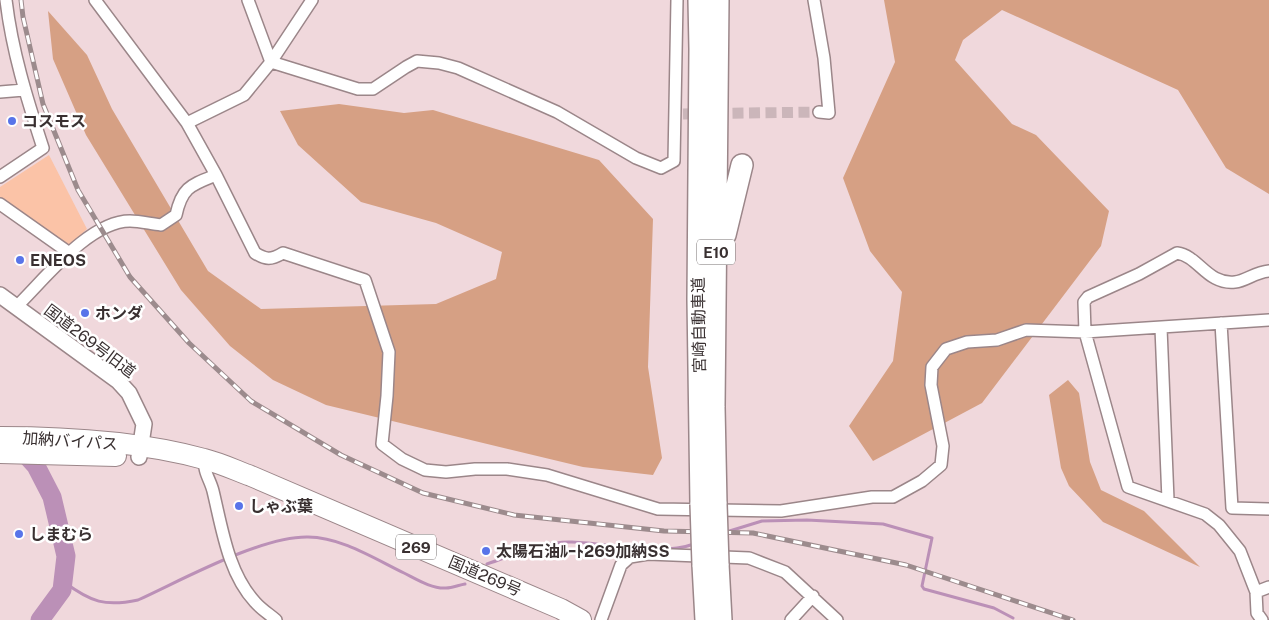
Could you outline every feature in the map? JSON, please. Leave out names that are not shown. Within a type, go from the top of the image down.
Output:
[{"type":"highway","name":"宮崎自動車道","points":[[698,0],[700,48],[698,289],[711,565],[706,620]]},
{"type":"highway","name":"宮崎自動車道","points":[[709,504],[714,406],[718,0]]},
{"type":"highway","points":[[716,272],[742,165]]},
{"type":"highway","name":"加納バイパス","points":[[0,437],[46,445],[140,451]]},
{"type":"highway","name":"加納バイパス","points":[[0,453],[46,445]]},
{"type":"highway","name":"国道269号","points":[[140,451],[251,476],[562,609],[581,620]]},
{"type":"highway","name":"宮崎自動車道","points":[[711,565],[722,620]]},
{"type":"street","points":[[0,177],[43,148],[4,23],[6,0]]},
{"type":"street","points":[[95,0],[187,123],[216,175],[255,253],[265,259],[274,259],[283,253],[365,280],[389,352],[388,396],[382,444],[402,459],[425,470],[446,472],[475,468],[507,469],[547,475],[658,509],[781,511],[872,497],[893,497],[922,482],[941,465],[943,446],[931,385],[932,367],[946,349],[967,342],[996,340],[1026,330],[1085,332],[1269,320]]},
{"type":"street","points":[[248,0],[271,62]]},
{"type":"street","points":[[187,123],[244,95],[271,62],[312,0]]},
{"type":"street","points":[[271,62],[358,89],[373,90],[406,66],[417,61],[439,62],[458,68],[557,112],[636,158],[661,168],[674,161],[678,114],[677,0]]},
{"type":"street","points":[[814,0],[824,58],[830,113],[819,112]]},
{"type":"street","points":[[0,92],[24,90]]},
{"type":"street","points":[[16,307],[68,252],[101,230],[129,221],[161,225],[176,214],[180,198],[190,186],[216,175]]},
{"type":"street","points":[[0,204],[68,252]]},
{"type":"street","points":[[1262,620],[1257,613],[1256,592],[1240,551],[1218,525],[1205,514],[1168,500],[1136,492],[1128,487],[1085,332],[1084,302],[1088,297],[1139,274],[1171,254],[1184,254],[1209,276],[1228,282],[1237,282],[1257,272],[1269,271]]},
{"type":"street","name":"国道269号旧道","points":[[0,295],[118,380],[129,393],[144,424],[140,451]]},
{"type":"street","points":[[1221,323],[1232,508],[1269,509]]},
{"type":"street","points":[[1161,328],[1168,500]]},
{"type":"street","points":[[204,464],[231,557],[240,581],[255,602],[276,620]]},
{"type":"street","points":[[601,620],[621,565],[630,557],[648,554],[749,558],[785,572],[838,620]]},
{"type":"street","points":[[1256,592],[1269,587]]},
{"type":"street","points":[[791,620],[812,596]]},
{"type":"shaded area","points":[[884,0],[1269,0],[1269,194],[1226,168],[1178,90],[1002,10],[963,40],[955,60],[1012,124],[1036,135],[1109,211],[1101,246],[982,403],[873,461],[849,426],[893,361],[902,292],[870,251],[843,178],[895,62]]},
{"type":"shaded area","points":[[48,11],[87,55],[112,109],[208,271],[261,309],[436,304],[496,279],[502,252],[436,223],[361,202],[298,145],[280,111],[339,104],[404,113],[433,110],[599,160],[653,219],[648,367],[662,458],[653,475],[583,467],[326,405],[273,380],[230,346],[181,290],[86,135],[53,59]]},
{"type":"shaded area","points":[[49,155],[87,229],[68,247],[0,197],[0,187]]},
{"type":"shaded area","points":[[1068,380],[1079,393],[1090,462],[1101,490],[1144,511],[1200,567],[1103,522],[1069,486],[1061,468],[1049,395]]},
{"type":"waterway","points":[[18,446],[36,466],[52,497],[66,556],[62,590],[40,620]]},
{"type":"waterway","points":[[723,533],[762,521],[807,520],[883,524],[932,538],[922,586],[924,589],[994,608],[1013,618]]},
{"type":"waterway","points":[[64,582],[82,594],[107,603],[138,600],[245,551],[289,539],[308,537],[320,538],[345,545],[370,555],[419,581],[435,587],[448,588],[465,584]]},
{"type":"waterway","points":[[487,564],[529,549],[561,542],[650,549],[680,548],[694,544]]},
{"type":"tunnel","points":[[683,114],[819,112]]},
{"type":"railway","points":[[21,0],[23,17],[43,104],[78,190],[130,277],[189,343],[251,401],[341,455],[423,493],[514,515],[664,531],[753,533],[906,565],[1073,620]]},
{"type":"place","name":"コスモス","points":[[12,121]]},
{"type":"place","name":"ENEOS","points":[[20,260]]},
{"type":"place","name":"ホンダ","points":[[85,313]]},
{"type":"place","name":"しゃぶ葉","points":[[239,506]]},
{"type":"place","name":"しまむら","points":[[19,534]]},
{"type":"place","name":"太陽石油ﾙｰﾄ269加納SS","points":[[486,551]]}]
